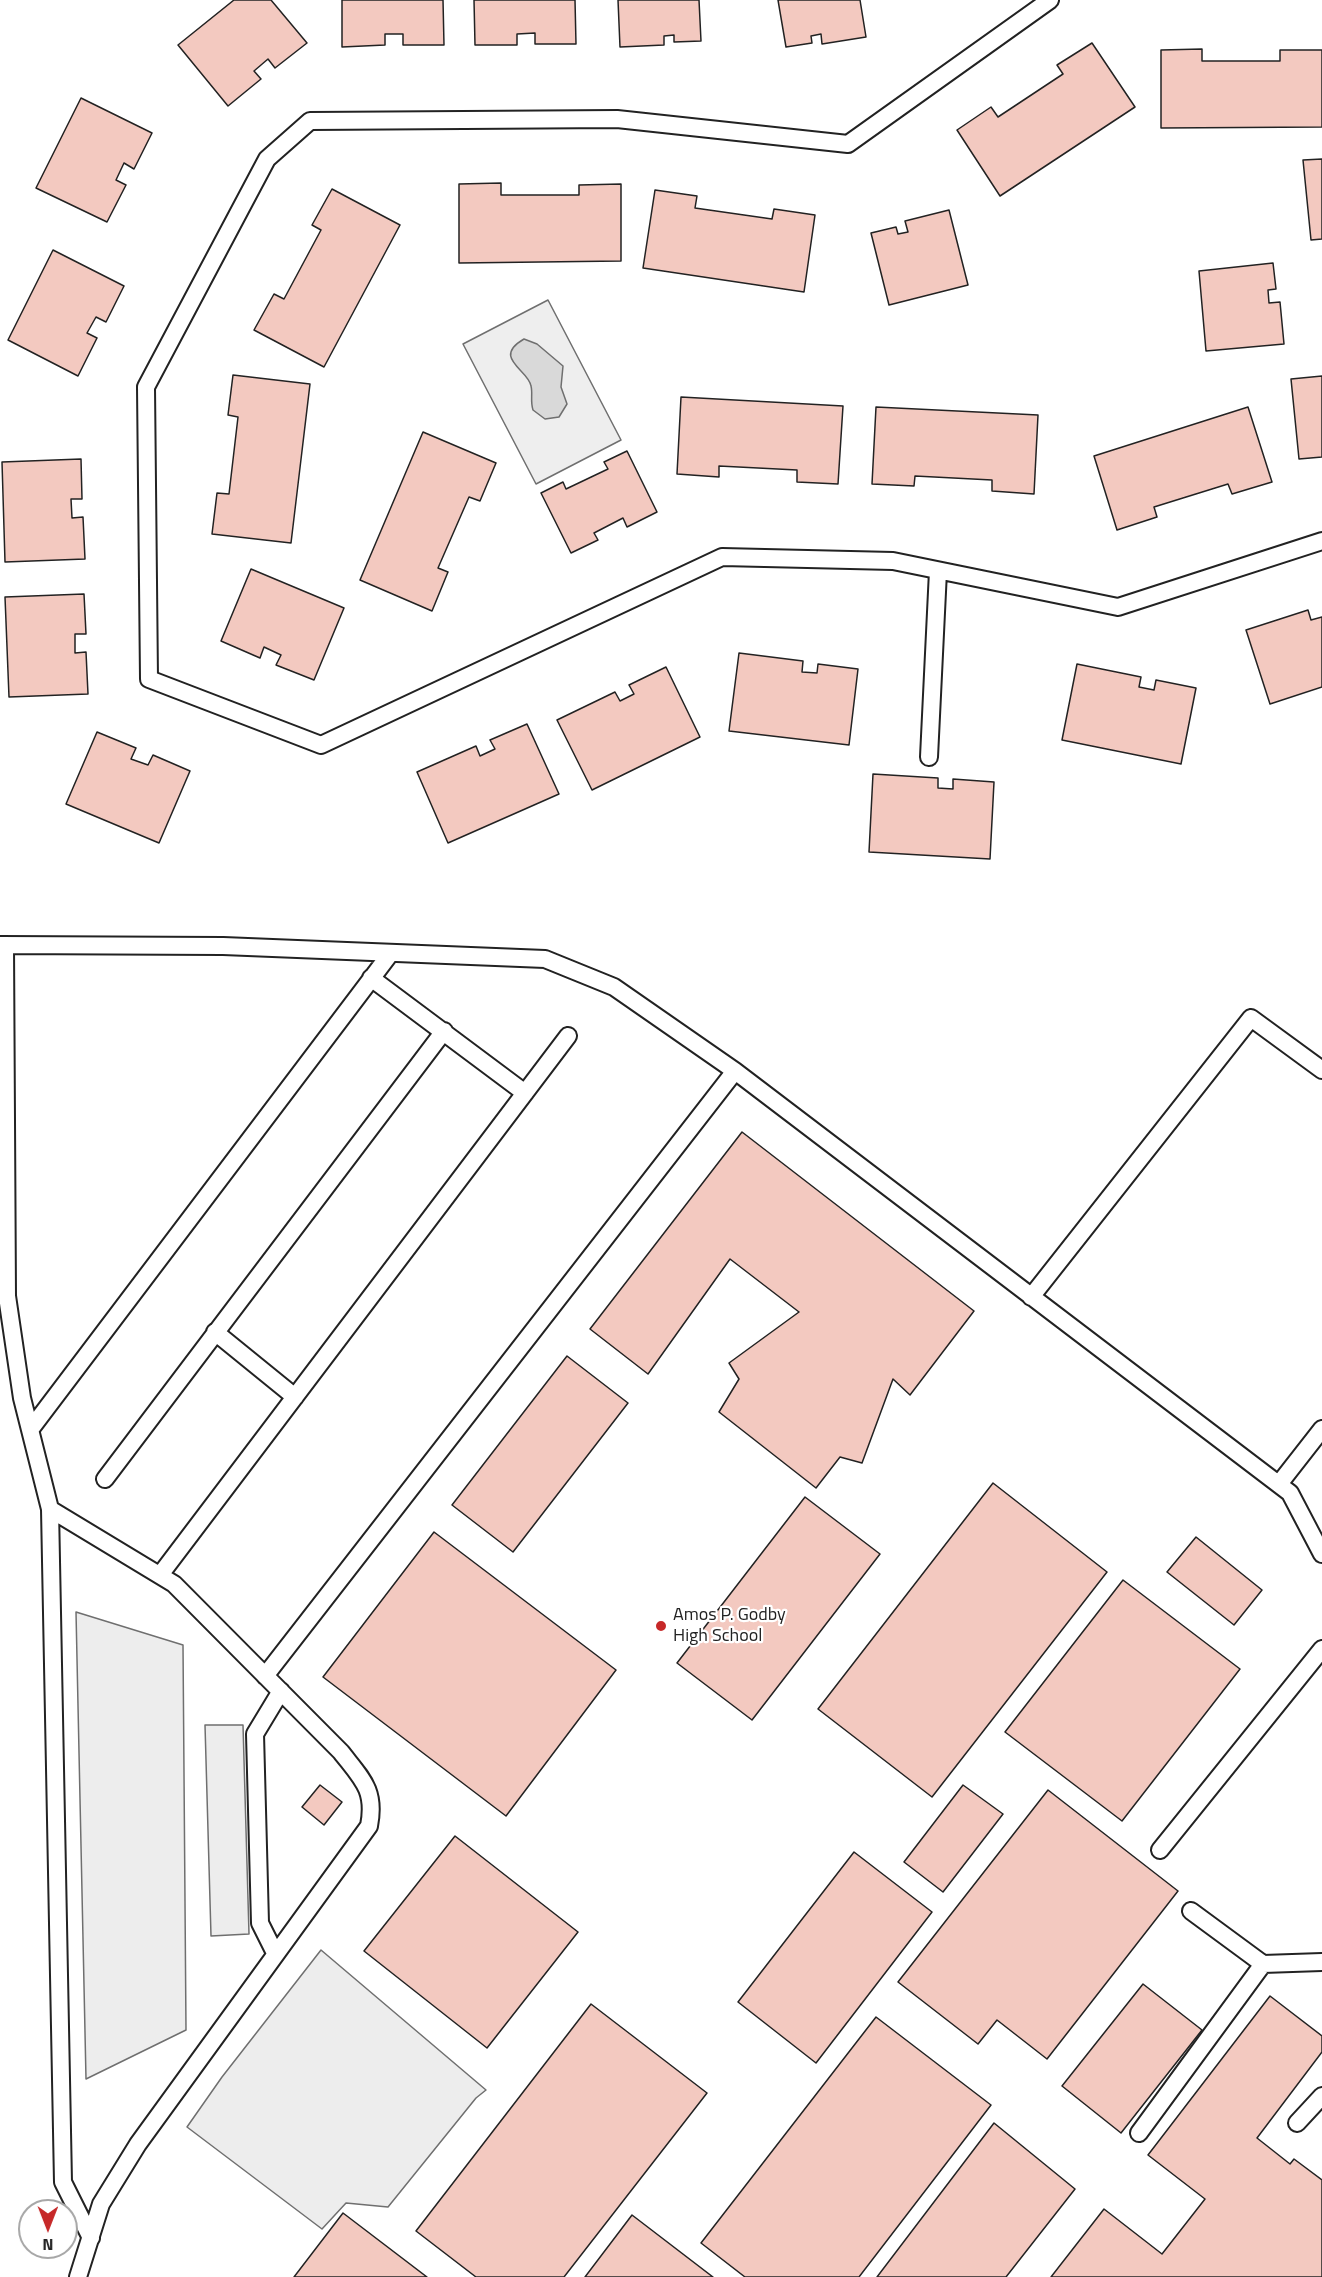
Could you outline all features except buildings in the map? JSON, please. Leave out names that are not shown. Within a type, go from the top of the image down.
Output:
[{"type":"lane","points":[[1050,0],[848,144],[617,119],[310,121],[267,159],[146,387],[149,680],[321,745],[722,556],[893,561],[1118,607],[1322,541]]},
{"type":"lane","points":[[929,757],[938,571]]},
{"type":"lane","points":[[91,2238],[63,2182],[50,1509],[22,1398],[7,1296],[2,945],[223,946],[545,959],[614,987],[735,1071],[1290,1492],[1322,1554]]},
{"type":"lane","points":[[30,1430],[390,954]]},
{"type":"lane","points":[[371,978],[525,1093]]},
{"type":"lane","points":[[1031,1297],[1251,1018],[1322,1070]]},
{"type":"lane","points":[[105,1479],[444,1031]]},
{"type":"lane","points":[[160,1575],[568,1036]]},
{"type":"lane","points":[[265,1676],[735,1071]]},
{"type":"lane","points":[[215,1332],[296,1397]]},
{"type":"lane","points":[[1279,1484],[1322,1429]]},
{"type":"lane","points":[[50,1509],[174,1584],[341,1752],[365,1783],[373,1806],[369,1826],[138,2144],[101,2204],[78,2277]]},
{"type":"lane","points":[[1160,1850],[1322,1649]]},
{"type":"lane","points":[[275,1953],[260,1923],[255,1734],[281,1691]]},
{"type":"lane","points":[[1191,1911],[1263,1964],[1322,1962]]},
{"type":"lane","points":[[1139,2133],[1263,1964]]},
{"type":"lane","points":[[1297,2123],[1322,2096]]},
{"type":"shaded area","points":[[548,300],[621,440],[536,484],[463,344]]},
{"type":"shaded area","points":[[524,339],[537,344],[563,366],[561,387],[567,404],[559,417],[545,419],[533,410],[529,380],[511,358],[511,352],[515,346]]},
{"type":"shaded area","points":[[76,1612],[183,1645],[186,2030],[86,2079]]},
{"type":"shaded area","points":[[205,1725],[243,1725],[249,1934],[211,1936]]},
{"type":"shaded area","points":[[321,1950],[486,2090],[476,2098],[388,2207],[346,2203],[322,2229],[187,2127],[222,2077]]},
{"type":"place","name":"Amos P. Godby High School","points":[[661,1626]]}]
